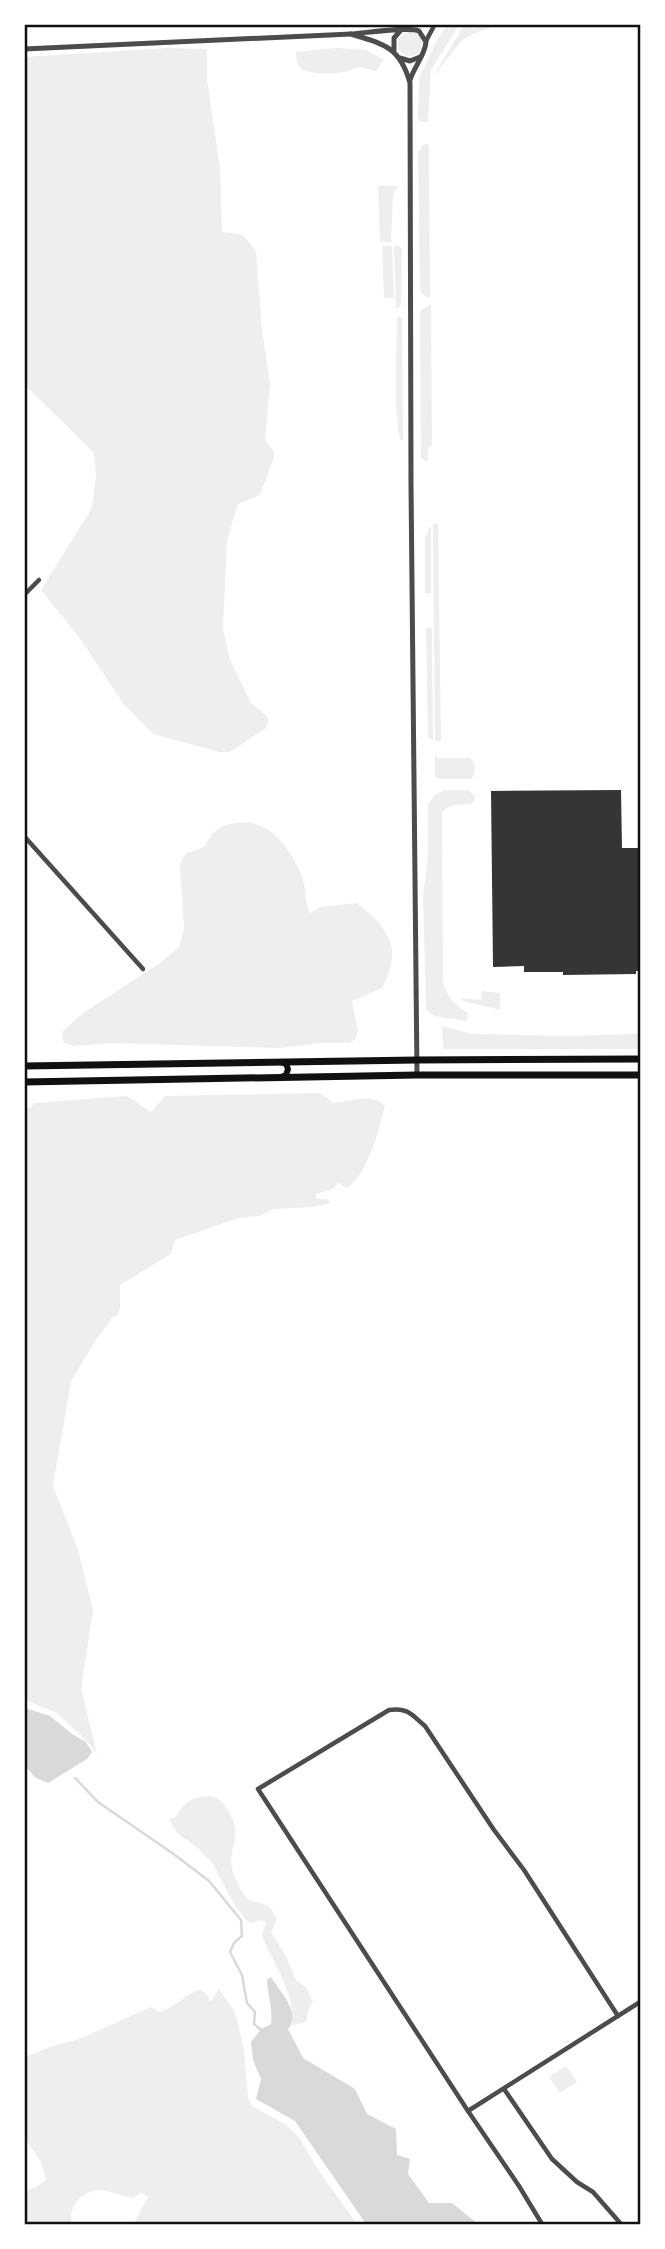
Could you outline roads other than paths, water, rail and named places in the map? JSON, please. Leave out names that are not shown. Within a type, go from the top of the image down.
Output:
[{"type":"highway","points":[[24,1066],[640,1059]]},
{"type":"highway","points":[[24,1082],[416,1074],[640,1075]]},
{"type":"main road","points":[[280,1062],[286,1064],[288,1069],[286,1075],[281,1077]]},
{"type":"street","points":[[414,29],[421,24]]},
{"type":"street","points":[[416,1074],[410,83],[435,24]]},
{"type":"street","points":[[394,50],[394,38],[403,29]]},
{"type":"street","points":[[24,49],[351,34],[403,29],[414,29],[424,36],[426,42]]},
{"type":"street","points":[[351,34],[377,41],[394,50],[410,83]]},
{"type":"street","points":[[400,58],[411,61],[420,57]]},
{"type":"street","points":[[24,595],[39,580]]},
{"type":"street","points":[[24,836],[143,968]]},
{"type":"street","points":[[542,2224],[258,1789],[390,1710],[400,1708],[410,1712],[425,1726],[524,1870],[618,2016]]},
{"type":"street","points":[[468,2110],[640,2002]]},
{"type":"street","points":[[504,2089],[552,2160],[593,2192],[621,2224]]},
{"type":"waterway","points":[[75,1778],[98,1802],[209,1881],[241,1920],[242,1936],[234,1943],[230,1952],[242,1975],[247,2003],[255,2012],[254,2024],[261,2030]]}]
